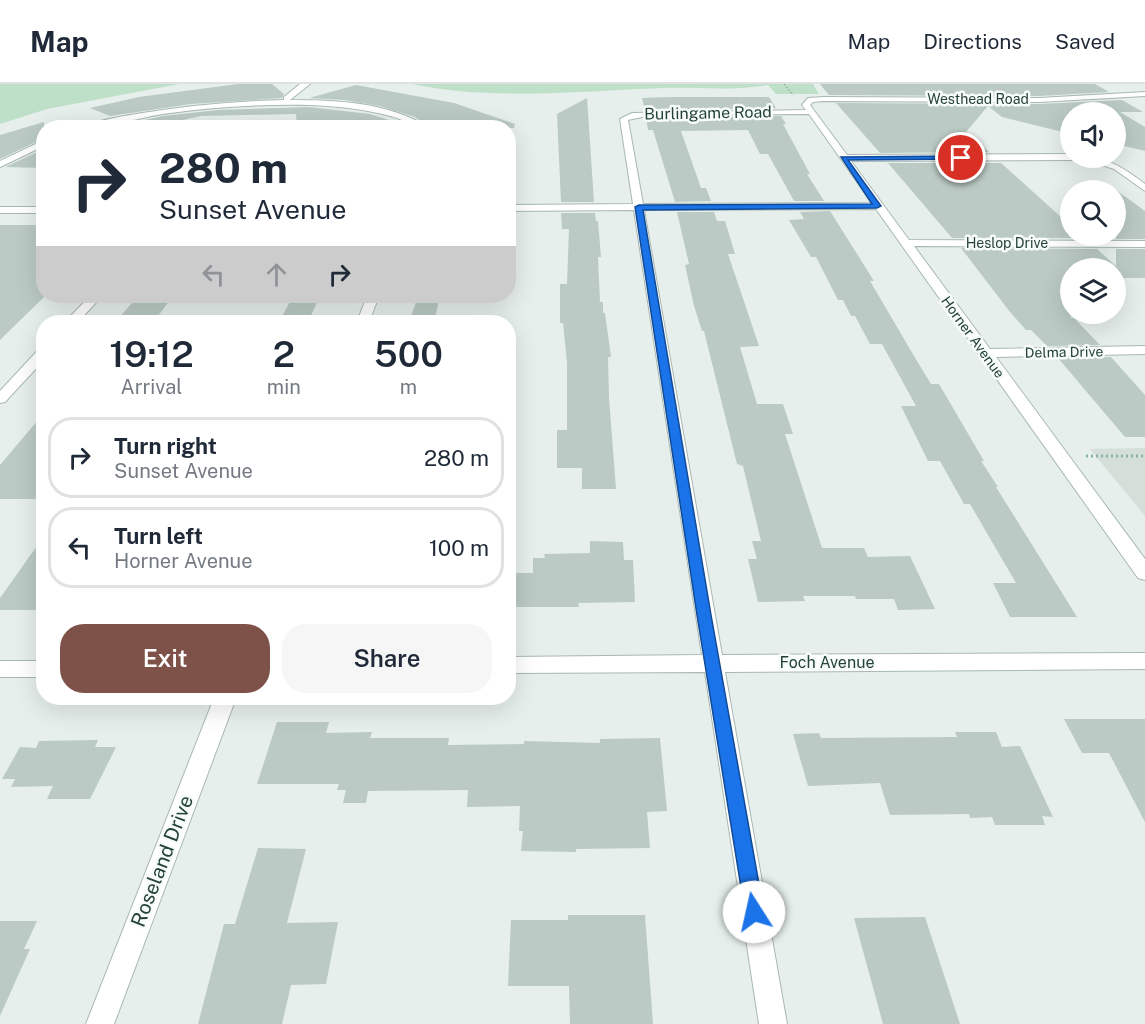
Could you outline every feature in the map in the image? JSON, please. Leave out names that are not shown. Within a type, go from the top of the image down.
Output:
[{"type":"street","points":[[287,99],[299,87],[306,84]]},
{"type":"street","points":[[976,89],[988,100]]},
{"type":"street","name":"Westhead Road","points":[[811,106],[1083,99],[1145,94]]},
{"type":"street","points":[[115,120],[212,103],[323,97],[372,105],[416,120]]},
{"type":"street","name":"Horner Avenue","points":[[811,106],[877,206],[1062,456],[1145,573]]},
{"type":"street","name":"Burlingame Road","points":[[773,1024],[624,119],[632,115],[651,113],[811,106]]},
{"type":"street","points":[[0,164],[36,146]]},
{"type":"street","points":[[844,158],[1060,157]]},
{"type":"street","points":[[1120,168],[1145,188]]},
{"type":"street","points":[[516,208],[877,206]]},
{"type":"street","points":[[0,210],[36,210]]},
{"type":"street","name":"Heslop Drive","points":[[904,243],[1145,244]]},
{"type":"street","points":[[78,315],[89,303]]},
{"type":"street","name":"Delma Drive","points":[[984,353],[1145,350]]},
{"type":"street","points":[[0,399],[36,361]]},
{"type":"street","name":"Foch Avenue","points":[[516,665],[1145,661]]},
{"type":"street","points":[[0,669],[36,669]]},
{"type":"street","name":"Roseland Drive","points":[[100,1024],[222,705]]},
{"type":"path","points":[[1062,456],[1145,456]]},
{"type":"shaded area","points":[[1145,448],[1145,516],[1090,449]]},
{"type":"green space","points":[[0,84],[179,84],[47,109],[0,124]]},
{"type":"green space","points":[[412,84],[813,84],[819,94],[776,94],[768,85],[505,94]]},
{"type":"building","points":[[238,84],[272,84],[284,94],[282,98],[191,104],[110,116],[90,108],[139,97]]},
{"type":"building","points":[[820,84],[1095,84],[1109,92],[1039,96],[829,95]]},
{"type":"building","points":[[356,85],[454,103],[503,120],[419,120],[380,106],[344,100],[309,98]]},
{"type":"building","points":[[769,97],[776,108],[645,111],[642,98]]},
{"type":"building","points":[[587,98],[594,202],[561,202],[557,114]]},
{"type":"building","points":[[1122,100],[1126,102],[1080,102]]},
{"type":"building","points":[[1126,102],[1143,112],[1126,112]]},
{"type":"building","points":[[836,103],[1060,103],[1060,131],[1002,117],[988,106],[966,132],[989,152],[880,153]]},
{"type":"building","points":[[309,107],[370,114],[389,120],[296,120],[296,114],[145,120],[218,110]]},
{"type":"building","points":[[781,116],[810,174],[807,174],[824,201],[794,201],[768,154],[760,154],[748,130],[681,131],[701,188],[706,188],[711,201],[675,202],[653,130],[648,130],[646,118]]},
{"type":"building","points":[[1126,116],[1145,127],[1145,151],[1126,146]]},
{"type":"building","points":[[36,124],[36,142],[0,159],[0,135]]},
{"type":"building","points":[[36,153],[36,168],[5,167]]},
{"type":"building","points":[[888,163],[1001,163],[1060,216],[1060,238],[952,238]]},
{"type":"building","points":[[1126,197],[1145,211],[1145,239],[1126,239]]},
{"type":"building","points":[[830,211],[874,281],[870,281],[931,384],[939,384],[984,461],[981,461],[998,487],[996,487],[1077,617],[1010,617],[993,583],[1016,583],[970,504],[964,504],[940,461],[928,461],[901,406],[916,406],[882,344],[870,344],[855,316],[851,316],[843,300],[838,300],[816,257],[811,257],[789,220],[804,219],[800,212]]},
{"type":"building","points":[[677,212],[714,212],[717,221],[725,221],[735,254],[728,254],[759,346],[740,347],[757,404],[783,404],[793,434],[785,434],[822,548],[864,548],[868,557],[910,556],[935,609],[898,610],[894,599],[856,599],[855,596],[803,596],[805,601],[758,602],[748,559],[757,559],[752,541],[761,541],[743,466],[737,464],[704,331],[702,331],[694,306],[685,265],[689,264]]},
{"type":"building","points":[[561,213],[595,213],[596,221],[598,221],[601,257],[598,257],[600,302],[603,302],[611,357],[608,357],[609,398],[616,489],[582,489],[582,468],[557,468],[557,430],[567,430],[567,363],[563,323],[560,323],[560,284],[567,284],[569,229],[562,229]]},
{"type":"building","points":[[0,225],[36,225],[36,303],[38,303],[0,340]]},
{"type":"building","points":[[961,248],[1097,249],[1107,258],[1060,258],[1060,324],[1080,324],[1100,345],[1047,346],[1031,330],[1026,330]]},
{"type":"building","points":[[1116,249],[1145,249],[1145,278],[1126,278],[1126,258],[1116,258]]},
{"type":"building","points":[[132,303],[168,303],[159,315],[121,315]]},
{"type":"building","points":[[289,303],[317,303],[311,315],[283,315]]},
{"type":"building","points":[[416,303],[438,303],[436,315],[411,315]]},
{"type":"building","points":[[1111,357],[1145,395],[1145,437],[1125,437],[1058,358]]},
{"type":"building","points":[[36,422],[36,499],[0,499],[0,465]]},
{"type":"building","points":[[590,541],[623,542],[624,560],[633,560],[635,602],[578,603],[579,607],[516,607],[516,573],[533,573],[533,558],[545,558],[544,554],[590,553]]},
{"type":"building","points":[[36,547],[36,610],[0,610],[0,598]]},
{"type":"building","points":[[1064,719],[1145,719],[1145,822],[1109,753],[1082,753]]},
{"type":"building","points":[[277,722],[329,722],[326,733],[372,732],[370,738],[449,738],[448,745],[524,744],[524,741],[600,743],[600,739],[660,738],[667,811],[647,812],[650,848],[576,849],[576,852],[521,851],[523,831],[519,831],[520,806],[467,807],[468,790],[368,791],[366,803],[343,803],[346,790],[337,790],[339,784],[257,784]]},
{"type":"building","points":[[955,732],[996,732],[1002,747],[1020,746],[1053,817],[1042,816],[1045,825],[995,825],[992,817],[970,818],[969,814],[890,815],[880,783],[808,786],[793,734],[819,733],[821,738],[957,737]]},
{"type":"building","points":[[98,740],[95,747],[116,747],[90,799],[47,799],[53,786],[11,787],[15,779],[2,779],[20,747],[36,748],[39,741]]},
{"type":"building","points":[[258,848],[306,849],[287,923],[338,922],[326,984],[291,985],[282,1024],[198,1024],[224,924],[235,924]]},
{"type":"building","points":[[568,915],[645,915],[653,1024],[570,1024],[569,986],[508,986],[511,920],[568,920]]},
{"type":"building","points":[[925,917],[960,1024],[883,1024],[854,918]]},
{"type":"building","points":[[0,921],[37,921],[24,949],[30,949],[0,1016]]},
{"type":"route","points":[[754,912],[639,207],[877,206],[844,158],[961,158]]}]
